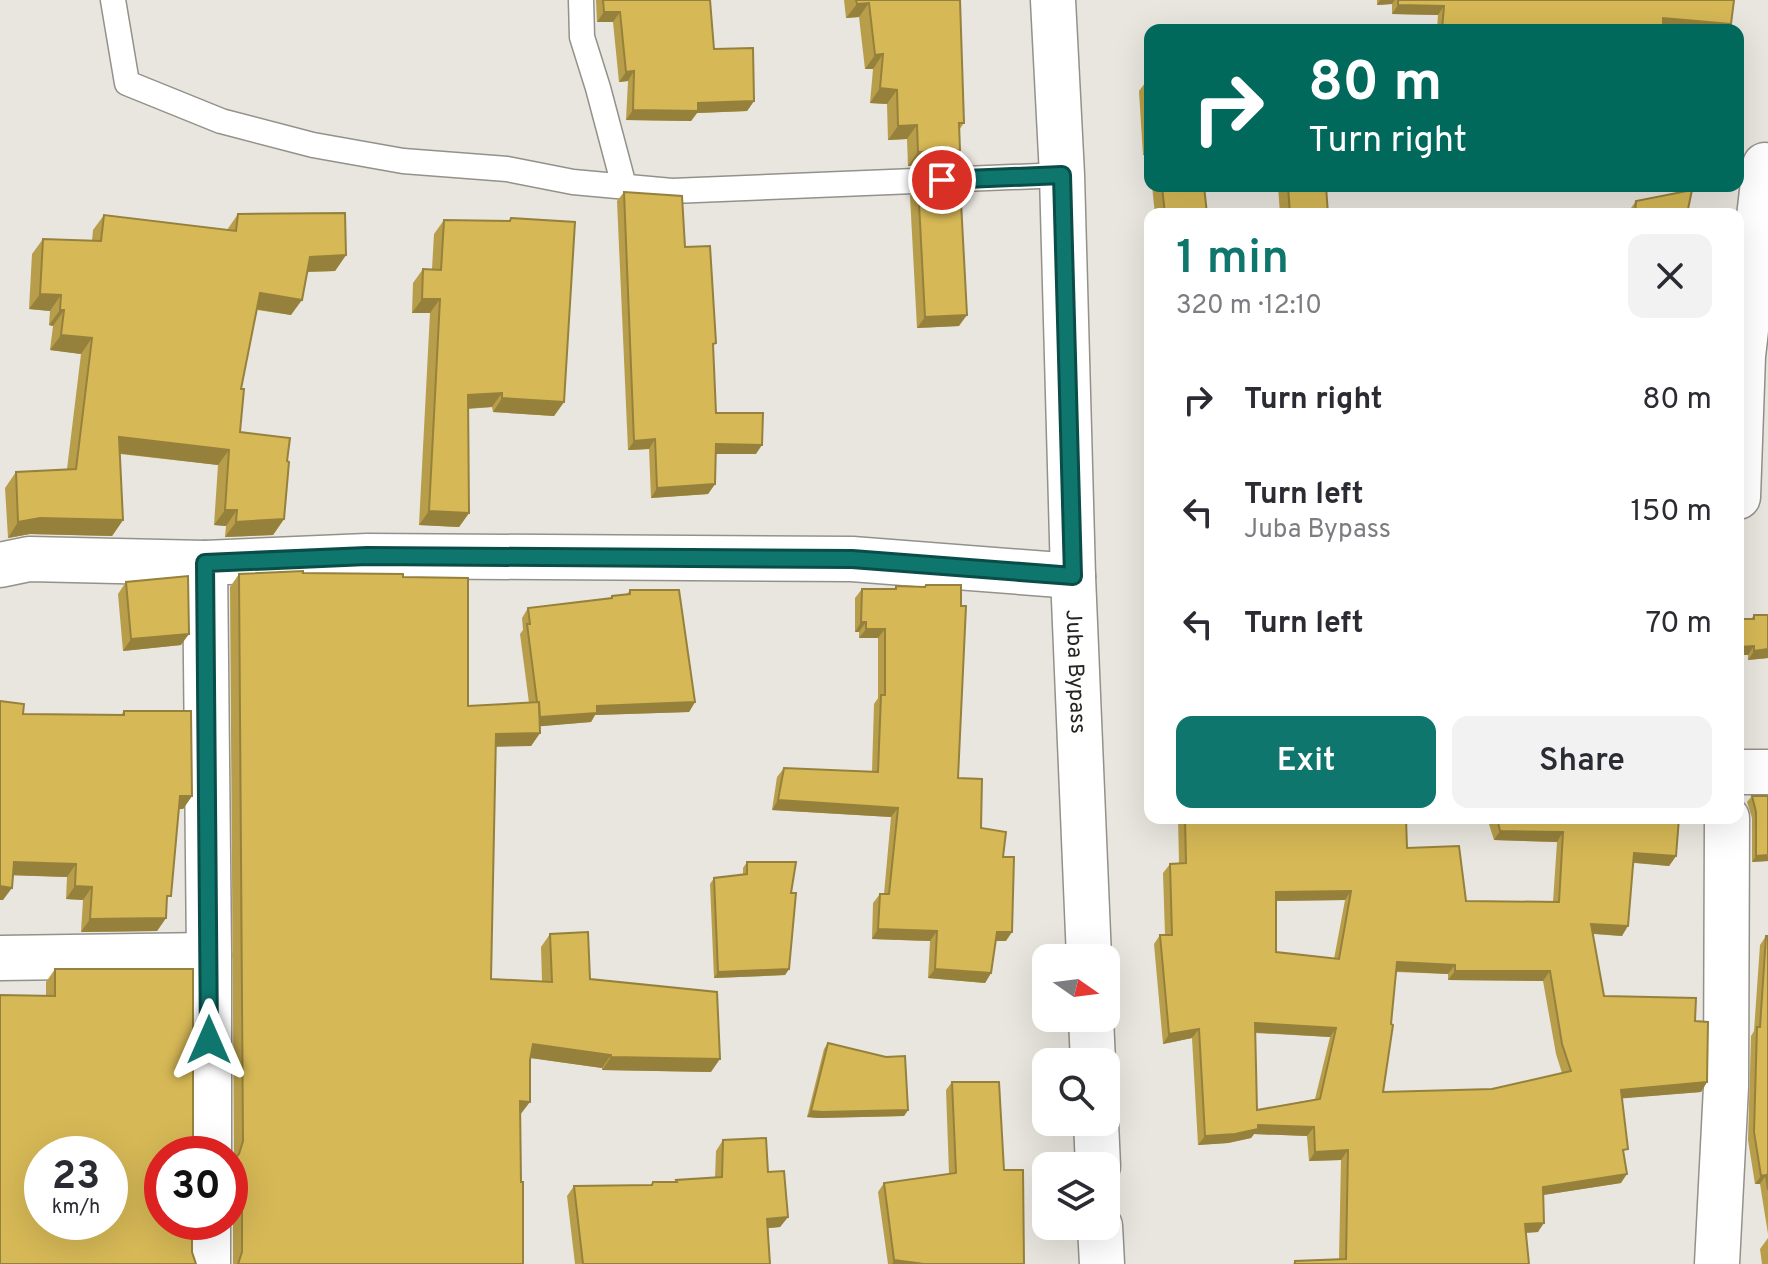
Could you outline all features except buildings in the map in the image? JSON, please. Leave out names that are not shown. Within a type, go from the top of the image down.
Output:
[{"type":"street","name":"Juba Bypass","points":[[1053,0],[1062,175],[1073,576],[1088,944]]},
{"type":"street","points":[[1744,347],[1765,165]]},
{"type":"street","points":[[0,565],[29,559],[205,563],[367,556],[852,559],[1073,576]]},
{"type":"street","points":[[205,563],[209,1136]]},
{"type":"street","points":[[1744,772],[1768,772]]},
{"type":"street","points":[[1717,1264],[1726,1087],[1727,824]]},
{"type":"street","points":[[0,958],[209,955]]},
{"type":"street","points":[[208,1240],[208,1264]]},
{"type":"street","points":[[1101,1240],[1102,1264]]},
{"type":"lane","points":[[113,0],[127,83],[221,121],[313,145],[403,161],[507,169],[573,182],[672,191],[1062,175]]},
{"type":"lane","points":[[581,0],[582,37],[624,186]]},
{"type":"route","points":[[209,1040],[205,563],[367,556],[852,559],[1073,576],[1062,175],[942,180]]}]
